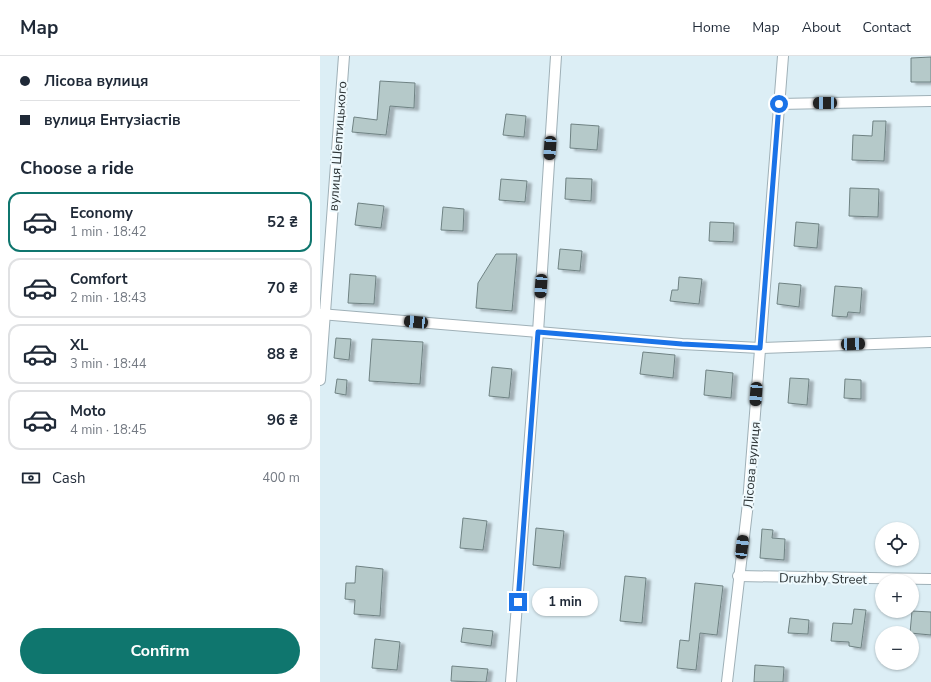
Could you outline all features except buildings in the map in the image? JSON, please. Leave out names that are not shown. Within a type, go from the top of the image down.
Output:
[{"type":"street","name":"вулиця Шептицького","points":[[320,380],[322,315],[344,56]]},
{"type":"street","points":[[511,682],[538,332],[556,56]]},
{"type":"street","name":"Лісова вулиця","points":[[727,682],[738,576],[748,503],[783,56]]},
{"type":"street","points":[[779,104],[931,101]]},
{"type":"street","points":[[322,315],[682,344],[760,348],[931,342]]},
{"type":"street","name":"Druzhby Street","points":[[738,576],[931,580]]},
{"type":"route","points":[[518,602],[538,332],[682,344],[760,348],[779,104]]}]
